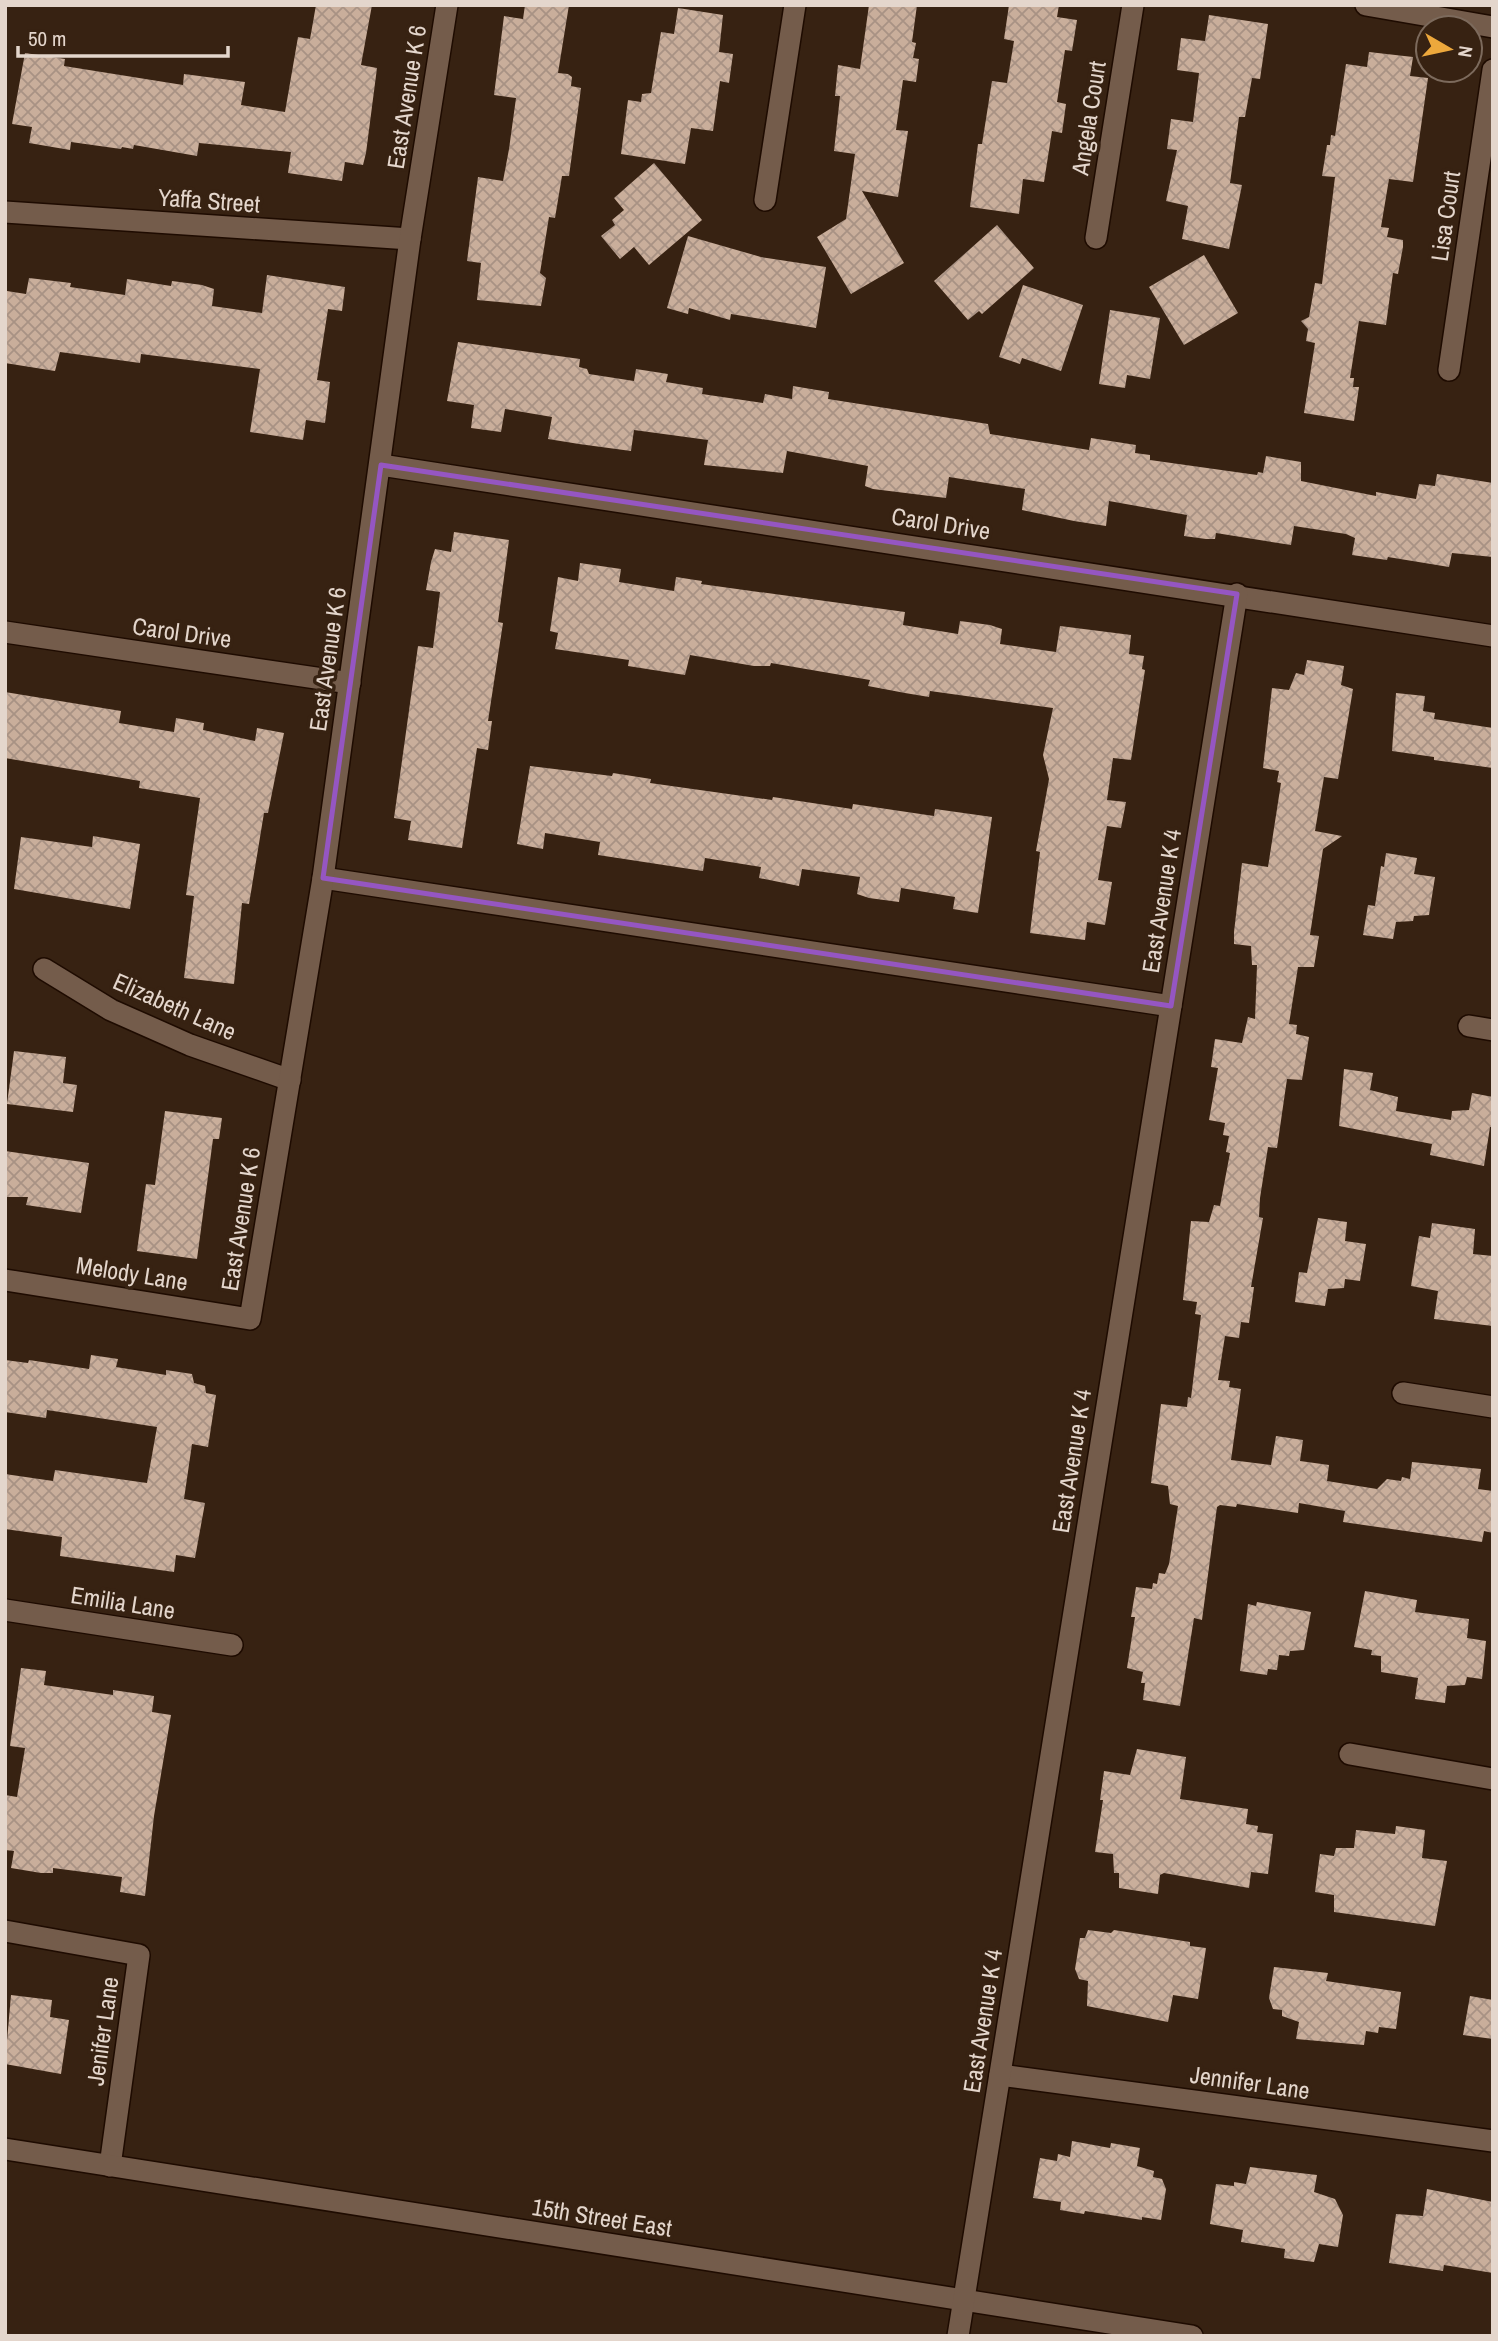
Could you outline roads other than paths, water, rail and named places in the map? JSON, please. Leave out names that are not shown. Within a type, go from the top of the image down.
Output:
[{"type":"street","name":"East Avenue K 6","points":[[250,1319],[323,878],[410,239],[447,5]]},
{"type":"street","points":[[765,200],[794,5]]},
{"type":"street","name":"Angela Court","points":[[1096,239],[1132,5]]},
{"type":"street","points":[[1366,5],[1493,27]]},
{"type":"street","name":"Lisa Court","points":[[1449,370],[1493,70]]},
{"type":"street","name":"Yaffa Street","points":[[5,212],[410,239]]},
{"type":"street","name":"Carol Drive","points":[[381,465],[1237,594],[1493,636]]},
{"type":"street","name":"East Avenue K 4","points":[[958,2336],[1237,594]]},
{"type":"street","name":"Carol Drive","points":[[5,632],[351,683]]},
{"type":"street","points":[[323,878],[1171,1006]]},
{"type":"street","name":"Elizabeth Lane","points":[[44,969],[111,1010],[179,1040],[290,1080]]},
{"type":"street","points":[[1469,1026],[1493,1030]]},
{"type":"street","name":"Melody Lane","points":[[5,1280],[250,1319]]},
{"type":"street","points":[[1403,1393],[1493,1407]]},
{"type":"street","name":"Emilia Lane","points":[[5,1610],[232,1645]]},
{"type":"street","points":[[1350,1754],[1493,1779]]},
{"type":"street","name":"Jenifer Lane","points":[[5,1931],[139,1955],[110,2166]]},
{"type":"street","name":"Jennifer Lane","points":[[1000,2075],[1493,2141]]},
{"type":"street","name":"15th Street East","points":[[5,2150],[1192,2336]]}]
